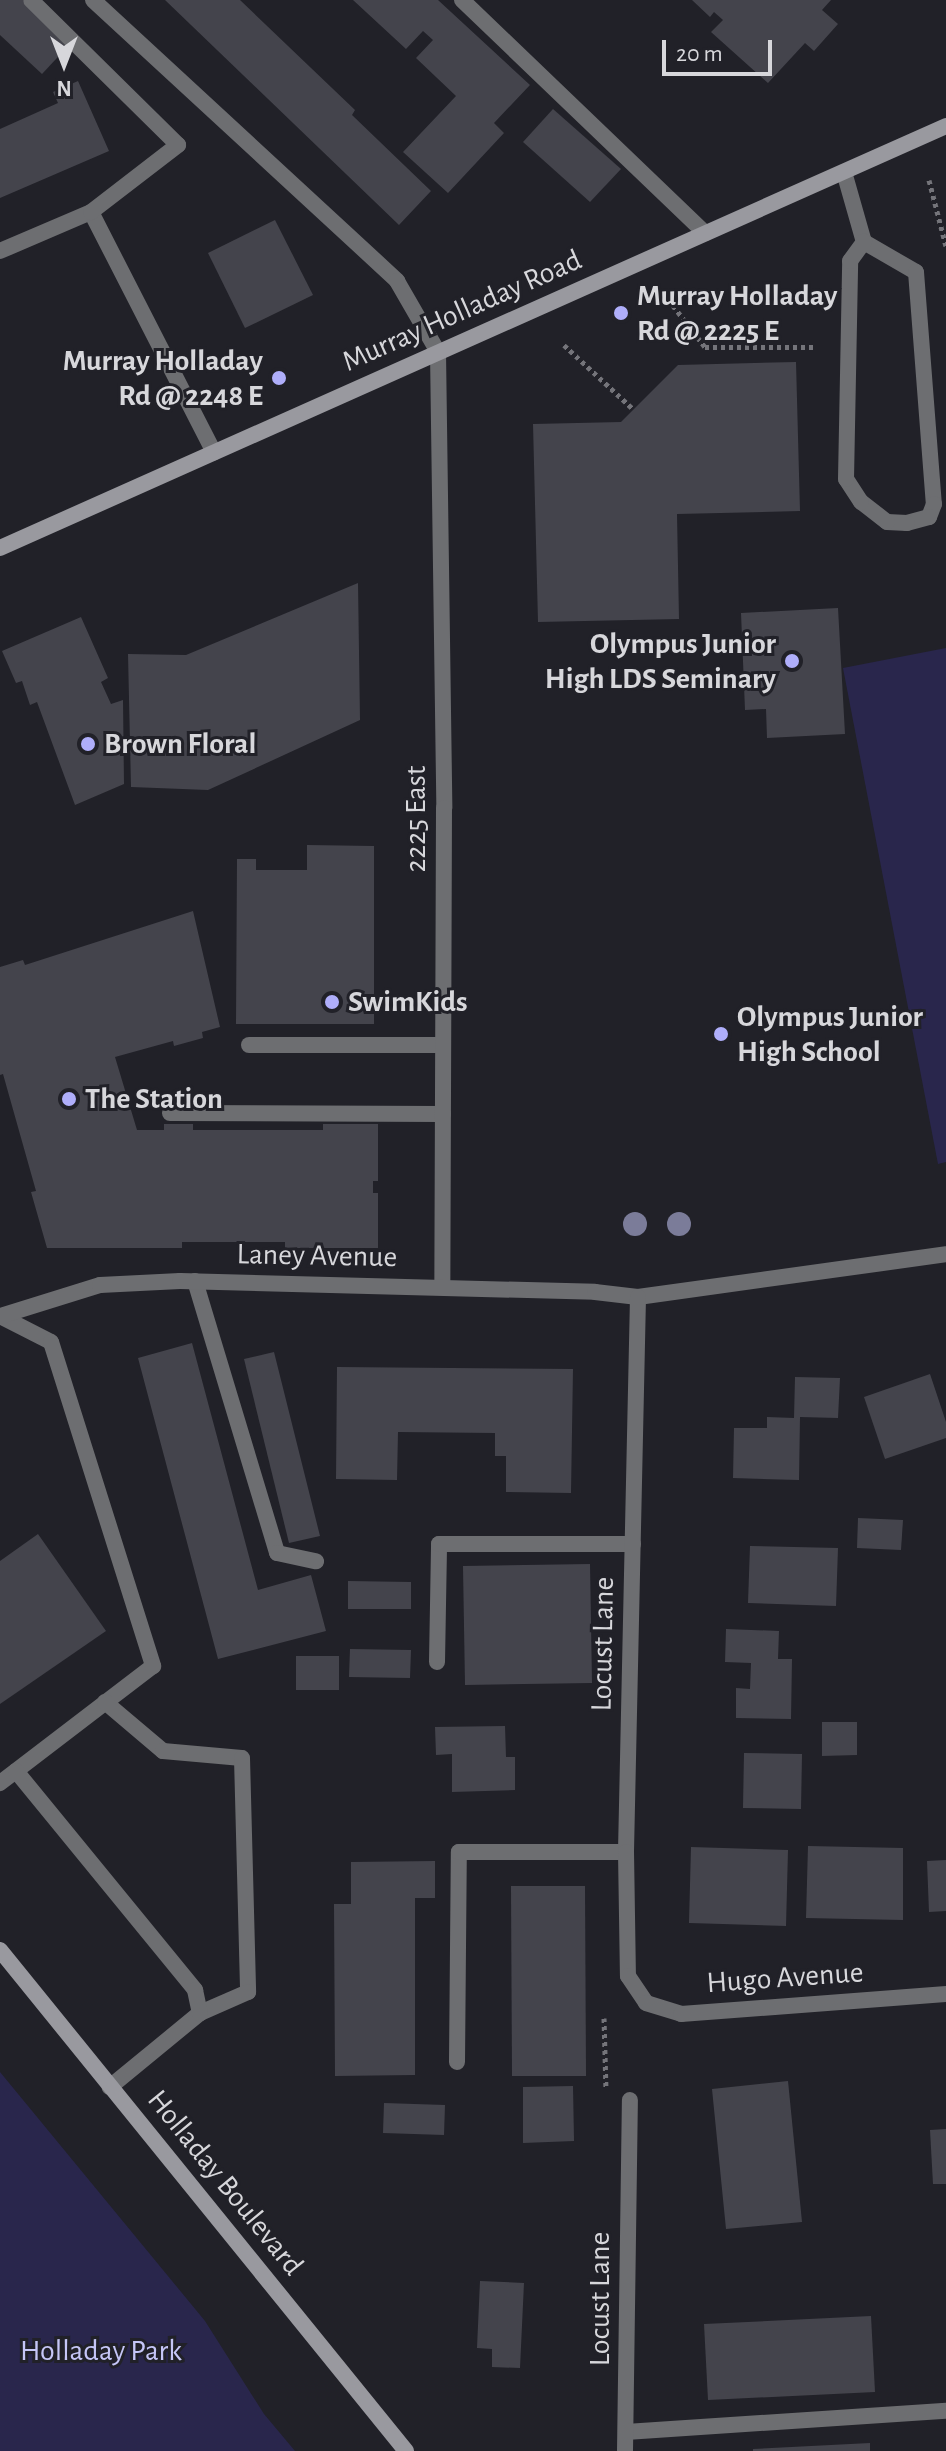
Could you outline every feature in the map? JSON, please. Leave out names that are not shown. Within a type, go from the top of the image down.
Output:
[{"type":"main road","name":"Murray Holladay Road","points":[[0,548],[946,126]]},
{"type":"main road","name":"Holladay Boulevard","points":[[0,1950],[406,2451]]},
{"type":"street","points":[[0,251],[91,212],[178,145],[31,0]]},
{"type":"street","points":[[93,0],[397,281],[438,352]]},
{"type":"street","points":[[462,0],[705,233]]},
{"type":"street","points":[[844,172],[864,242],[916,272],[934,504],[929,517],[907,523],[887,522],[861,502],[846,479],[850,261],[864,242]]},
{"type":"street","points":[[91,212],[214,452]]},
{"type":"street","name":"2225 East","points":[[438,352],[442,1286]]},
{"type":"street","points":[[249,1045],[443,1045]]},
{"type":"street","points":[[170,1113],[443,1114]]},
{"type":"street","name":"Laney Avenue","points":[[0,1316],[100,1285],[195,1281],[442,1286],[595,1292],[638,1297],[946,1254]]},
{"type":"street","points":[[195,1281],[277,1553],[316,1561]]},
{"type":"street","name":"Locust Lane","points":[[636,1990],[628,1976],[626,1852],[638,1297]]},
{"type":"street","points":[[0,1316],[51,1342],[153,1666],[0,1783]]},
{"type":"street","points":[[437,1662],[439,1544],[633,1544]]},
{"type":"street","points":[[105,1702],[163,1751],[242,1758],[248,1992],[200,2013],[110,2087]]},
{"type":"street","points":[[16,1771],[195,1990],[200,2013]]},
{"type":"street","points":[[457,2062],[459,1852],[626,1852]]},
{"type":"street","name":"Hugo Avenue","points":[[636,1990],[646,2003],[681,2014],[946,1994]]},
{"type":"street","name":"Locust Lane","points":[[625,2451],[630,2100]]},
{"type":"street","points":[[626,2432],[946,2411]]},
{"type":"path","points":[[929,180],[946,246]]},
{"type":"path","points":[[668,299],[705,347],[817,347]]},
{"type":"path","points":[[564,345],[633,409]]},
{"type":"path","points":[[604,2018],[606,2094]]},
{"type":"green space","points":[[946,648],[946,1162],[938,1164],[843,668]]},
{"type":"green space","name":"Holladay Park","points":[[0,2072],[205,2321],[264,2414],[295,2451],[0,2451]]},
{"type":"building","points":[[0,0],[23,0],[70,44],[42,74],[0,35]]},
{"type":"building","points":[[165,0],[240,0],[355,110],[352,115],[431,191],[399,225]]},
{"type":"building","points":[[353,0],[438,0],[530,85],[494,123],[504,133],[448,193],[403,152],[456,96],[416,58],[433,40],[423,31],[406,49]]},
{"type":"building","points":[[692,0],[831,0],[822,10],[838,24],[814,51],[805,43],[768,83],[711,32],[723,20],[714,12],[710,17]]},
{"type":"building","points":[[78,81],[109,151],[0,198],[0,129],[58,103],[53,92]]},
{"type":"building","points":[[553,109],[621,169],[590,202],[523,142]]},
{"type":"building","points":[[275,220],[313,295],[245,328],[208,253]]},
{"type":"building","points":[[796,362],[800,511],[677,514],[679,619],[538,622],[533,424],[621,422],[678,365]]},
{"type":"building","points":[[358,583],[360,720],[208,790],[131,787],[128,654],[186,655]]},
{"type":"building","name":"Olympus Junior High LDS Seminary","points":[[838,608],[845,734],[767,738],[766,709],[745,710],[741,613]]},
{"type":"building","name":"Brown Floral","points":[[81,617],[108,678],[101,682],[111,704],[123,700],[124,784],[75,805],[37,702],[30,705],[22,681],[16,683],[2,651]]},
{"type":"building","points":[[307,845],[374,846],[374,1024],[236,1024],[237,859],[256,859],[256,870],[307,870]]},
{"type":"building","name":"The Station","points":[[193,911],[220,1027],[202,1032],[203,1038],[174,1046],[173,1041],[115,1057],[137,1130],[164,1130],[164,1124],[193,1124],[193,1130],[323,1130],[323,1124],[378,1124],[378,1181],[373,1181],[373,1193],[378,1193],[378,1248],[285,1248],[285,1242],[182,1242],[182,1248],[47,1248],[31,1192],[36,1191],[3,1074],[0,1075],[0,967],[23,960],[25,965]]},
{"type":"building","points":[[192,1343],[258,1590],[311,1575],[326,1631],[218,1659],[138,1358]]},
{"type":"building","points":[[274,1352],[320,1536],[289,1543],[244,1359]]},
{"type":"building","points":[[337,1367],[573,1369],[571,1493],[506,1492],[506,1456],[495,1456],[495,1433],[398,1432],[397,1480],[336,1479]]},
{"type":"building","points":[[930,1374],[946,1422],[946,1438],[885,1459],[864,1397]]},
{"type":"building","points":[[795,1377],[840,1378],[838,1418],[800,1417],[799,1480],[733,1478],[734,1428],[767,1428],[767,1417],[794,1418]]},
{"type":"building","points":[[858,1518],[903,1520],[901,1550],[857,1548]]},
{"type":"building","points":[[38,1534],[106,1631],[0,1704],[0,1561]]},
{"type":"building","points":[[750,1546],[838,1548],[836,1606],[748,1603]]},
{"type":"building","points":[[590,1564],[592,1683],[465,1685],[463,1566]]},
{"type":"building","points":[[348,1581],[411,1582],[411,1609],[348,1609]]},
{"type":"building","points":[[726,1629],[779,1631],[778,1659],[792,1659],[791,1719],[736,1718],[736,1688],[750,1689],[751,1663],[725,1662]]},
{"type":"building","points":[[350,1649],[411,1650],[410,1678],[349,1677]]},
{"type":"building","points":[[296,1656],[339,1656],[339,1690],[296,1690]]},
{"type":"building","points":[[822,1722],[857,1722],[857,1755],[822,1756]]},
{"type":"building","points":[[505,1726],[506,1757],[515,1757],[515,1790],[452,1792],[452,1754],[436,1755],[435,1727]]},
{"type":"building","points":[[744,1753],[802,1754],[801,1809],[743,1808]]},
{"type":"building","points":[[808,1846],[903,1848],[903,1920],[806,1918]]},
{"type":"building","points":[[691,1847],[788,1850],[786,1926],[689,1923]]},
{"type":"building","points":[[946,1860],[946,1911],[929,1912],[927,1861]]},
{"type":"building","points":[[435,1861],[435,1898],[415,1898],[415,2075],[335,2076],[334,1904],[351,1904],[351,1862]]},
{"type":"building","points":[[511,1886],[585,1886],[586,2076],[512,2076]]},
{"type":"building","points":[[788,2081],[802,2222],[726,2229],[712,2089]]},
{"type":"building","points":[[573,2086],[574,2141],[523,2143],[523,2087]]},
{"type":"building","points":[[384,2103],[445,2105],[444,2135],[383,2133]]},
{"type":"building","points":[[946,2129],[946,2184],[933,2184],[930,2130]]},
{"type":"building","points":[[480,2281],[524,2283],[520,2368],[492,2367],[492,2349],[477,2348]]},
{"type":"building","points":[[871,2316],[875,2392],[708,2400],[704,2324]]},
{"type":"building","points":[[870,2443],[870,2451],[753,2451],[753,2449]]},
{"type":"place","name":"Murray Holladay Rd @ 2225 E","points":[[621,313]]},
{"type":"place","name":"Murray Holladay Rd @ 2248 E","points":[[279,378]]},
{"type":"place","name":"Olympus Junior High LDS Seminary","points":[[792,661]]},
{"type":"place","name":"Brown Floral","points":[[88,744]]},
{"type":"place","name":"SwimKids","points":[[332,1002]]},
{"type":"place","name":"Olympus Junior High School","points":[[721,1034]]},
{"type":"place","name":"The Station","points":[[69,1099]]}]
